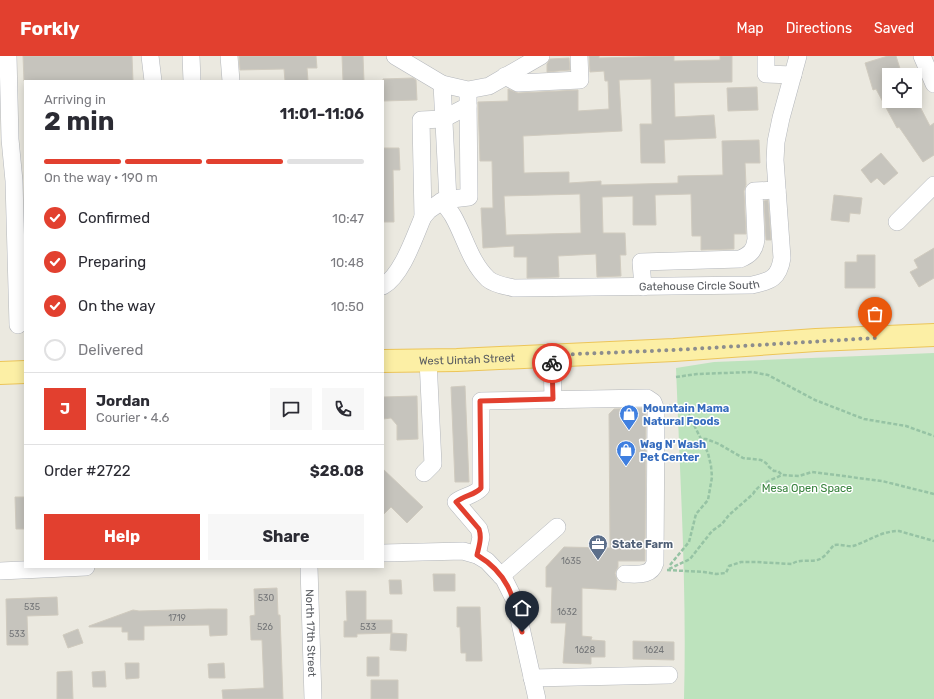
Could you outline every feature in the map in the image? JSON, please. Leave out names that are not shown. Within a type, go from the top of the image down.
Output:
[{"type":"main road","name":"West Uintah Street","points":[[384,360],[428,360],[674,350],[816,340],[934,335]]},
{"type":"main road","points":[[0,373],[24,372]]},
{"type":"street","points":[[8,56],[5,144],[14,181],[18,325]]},
{"type":"street","points":[[150,56],[153,80]]},
{"type":"street","points":[[191,56],[192,80]]},
{"type":"street","points":[[229,56],[231,80]]},
{"type":"street","points":[[395,56],[468,98]]},
{"type":"street","points":[[423,217],[421,120],[443,119],[468,98],[541,56]]},
{"type":"street","points":[[505,76],[518,82],[580,80],[579,56]]},
{"type":"street","points":[[766,56],[766,74],[793,75]]},
{"type":"street","name":"Gatehouse Circle South","points":[[445,200],[474,261],[489,280],[500,285],[514,288],[752,285],[765,282],[774,277],[780,268],[782,258],[775,160],[776,142],[798,56]]},
{"type":"street","points":[[922,56],[934,84]]},
{"type":"street","points":[[442,84],[445,200]]},
{"type":"street","points":[[387,284],[399,271],[423,217],[429,210],[445,200],[470,197],[468,98]]},
{"type":"street","points":[[897,222],[934,185]]},
{"type":"street","points":[[643,286],[641,262],[740,259],[748,255],[755,245],[756,239],[754,192],[777,190]]},
{"type":"street","points":[[552,355],[553,399]]},
{"type":"street","points":[[424,473],[433,464],[428,360]]},
{"type":"street","points":[[477,555],[481,534],[479,529],[456,502],[463,497],[478,492],[481,488],[480,401],[647,398],[653,402],[656,410],[655,563],[654,567],[645,574],[625,574]]},
{"type":"street","points":[[501,576],[557,527]]},
{"type":"street","points":[[384,553],[463,551],[487,560],[501,576],[515,601],[537,699]]},
{"type":"street","points":[[0,571],[64,568]]},
{"type":"street","name":"North 17th Street","points":[[309,568],[313,699]]},
{"type":"street","points":[[532,678],[669,675]]},
{"type":"path","points":[[676,377],[697,374],[752,372],[768,375],[815,400],[864,419],[906,426],[934,436]]},
{"type":"path","points":[[656,410],[668,405],[677,409],[686,409],[708,453],[712,477],[708,500],[696,514],[689,542],[666,570]]},
{"type":"path","points":[[701,438],[719,444],[743,458],[761,460],[774,471],[778,471],[782,475]]},
{"type":"path","points":[[666,570],[690,559],[712,531],[722,524],[729,515],[754,494],[755,490],[764,483],[782,475],[799,476],[812,472],[882,481],[934,494]]},
{"type":"path","points":[[666,570],[721,574],[726,573],[729,566],[741,562],[792,564],[796,561],[820,559],[826,555],[834,545],[841,544],[851,546],[879,534],[893,531],[899,531],[934,541]]},
{"type":"green space","name":"Mesa Open Space","points":[[934,353],[934,699],[684,699],[685,616],[676,368],[714,362]]},
{"type":"building","points":[[23,56],[132,56],[133,80],[24,81]]},
{"type":"building","points":[[239,56],[316,56],[317,68],[307,68],[308,80],[285,80],[284,69],[240,70]]},
{"type":"building","points":[[342,56],[363,56],[364,80],[343,80]]},
{"type":"building","points":[[589,56],[599,56],[599,58],[674,56],[674,61],[720,60],[720,56],[732,56],[732,82],[674,83],[675,117],[714,115],[716,138],[664,140],[665,163],[641,163],[640,124],[652,124],[651,79],[619,80],[622,131],[523,136],[524,173],[569,172],[569,183],[601,181],[601,185],[678,183],[678,176],[723,175],[722,141],[759,140],[760,163],[745,163],[746,185],[744,191],[746,234],[734,234],[734,249],[701,250],[701,236],[692,236],[691,194],[655,195],[656,225],[633,225],[633,196],[602,197],[603,233],[625,233],[626,255],[620,255],[621,276],[597,277],[596,254],[558,256],[559,277],[527,278],[527,257],[514,257],[514,246],[483,248],[481,208],[493,208],[492,161],[480,161],[478,102],[508,101],[508,89],[518,93],[578,90],[578,111],[609,109],[608,81],[605,81],[604,71],[590,72]],"holes":[[[580,194],[581,233],[506,235],[504,196]]]},
{"type":"building","points":[[888,56],[896,56],[900,68],[882,68],[882,100],[876,89],[873,90],[865,63]]},
{"type":"building","points":[[569,58],[570,70],[547,72],[547,64],[550,59]]},
{"type":"building","points":[[413,78],[416,80],[417,100],[384,101],[383,79]]},
{"type":"building","points":[[757,87],[758,110],[728,111],[727,88]]},
{"type":"building","points":[[886,108],[921,108],[930,126],[934,123],[934,155],[923,162],[899,127],[897,128]]},
{"type":"building","points":[[384,148],[399,148],[400,170],[393,170],[394,222],[384,222]]},
{"type":"building","points":[[881,153],[898,173],[884,185],[877,178],[871,183],[861,170]]},
{"type":"building","points":[[834,195],[862,198],[860,214],[850,213],[849,222],[831,220]]},
{"type":"building","points":[[768,200],[771,240],[766,240],[764,201]]},
{"type":"building","points":[[934,248],[934,278],[919,287],[910,272],[918,268],[914,260]]},
{"type":"building","points":[[857,255],[875,255],[875,288],[845,288],[845,262],[857,262]]},
{"type":"building","points":[[465,386],[469,482],[455,482],[451,387]]},
{"type":"building","points":[[417,396],[418,439],[397,440],[397,425],[391,418],[384,419],[384,397]]},
{"type":"building","points":[[644,408],[646,412],[645,561],[618,561],[618,567],[615,573],[617,580],[616,590],[582,588],[582,636],[592,637],[591,640],[605,641],[605,657],[591,657],[591,664],[563,663],[566,623],[551,623],[552,587],[546,587],[546,567],[564,547],[610,548],[609,414],[614,409]]},
{"type":"building","points":[[384,470],[423,507],[407,523],[391,507],[384,514]]},
{"type":"building","points":[[15,497],[24,497],[24,529],[16,529]]},
{"type":"building","points":[[433,574],[455,574],[455,591],[434,591]]},
{"type":"building","points":[[389,580],[401,580],[402,594],[390,594]]},
{"type":"building","points":[[277,588],[278,615],[280,615],[283,699],[223,699],[222,690],[264,688],[262,640],[251,640],[250,616],[255,615],[254,589]]},
{"type":"building","points":[[346,591],[366,591],[366,620],[392,620],[392,633],[357,634],[357,637],[344,637],[344,621],[347,621]]},
{"type":"building","points":[[57,597],[58,615],[27,616],[28,645],[7,645],[6,599]]},
{"type":"building","points":[[457,607],[480,607],[482,661],[466,661],[466,653],[461,653],[460,627],[457,627]]},
{"type":"building","points":[[227,609],[227,635],[210,636],[209,625],[144,626],[144,640],[128,640],[128,632],[122,632],[122,627],[89,627],[133,610]]},
{"type":"building","points":[[78,629],[83,643],[68,648],[63,635]]},
{"type":"building","points":[[391,633],[407,634],[406,651],[390,650]]},
{"type":"building","points":[[633,641],[674,642],[674,660],[633,659]]},
{"type":"building","points":[[367,657],[379,657],[379,676],[367,676]]},
{"type":"building","points":[[125,663],[139,663],[139,678],[126,679]]},
{"type":"building","points":[[224,663],[225,678],[209,678],[208,664]]},
{"type":"building","points":[[72,671],[73,699],[57,699],[57,672]]},
{"type":"building","points":[[105,671],[106,687],[93,687],[92,672]]},
{"type":"building","points":[[371,680],[398,680],[398,699],[371,699]]},
{"type":"way so far","points":[[552,363],[552,355],[674,350],[816,340],[875,338]]},
{"type":"place","name":"Mountain Mama Natural Foods","points":[[629,431]]},
{"type":"place","name":"Wag N' Wash Pet Center","points":[[626,467]]},
{"type":"place","name":"State Farm","points":[[598,561]]},
{"type":"route","points":[[522,632],[515,601],[510,590],[496,569],[487,560],[477,555],[481,534],[479,529],[456,502],[463,497],[478,492],[481,488],[480,401],[553,399],[552,363]]}]
